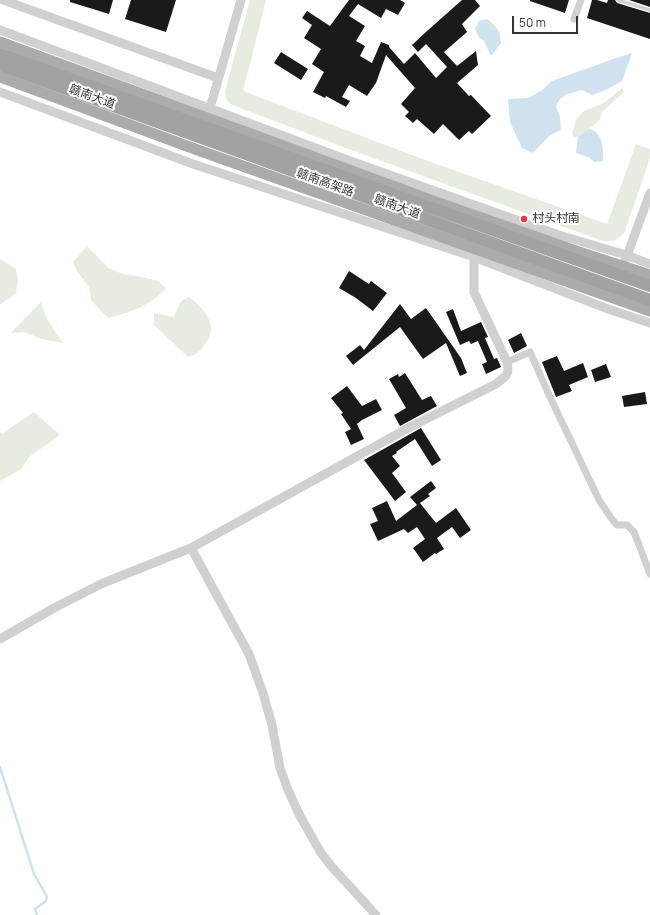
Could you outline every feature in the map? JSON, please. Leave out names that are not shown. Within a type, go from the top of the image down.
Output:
[{"type":"highway","name":"赣南高架路","points":[[0,54],[650,286]]},
{"type":"highway","name":"赣南高架路","points":[[0,65],[650,306]]},
{"type":"main road","name":"赣南大道","points":[[0,42],[436,202],[650,275]]},
{"type":"main road","name":"赣南大道","points":[[0,77],[187,146],[567,282],[613,298],[650,306]]},
{"type":"main road","points":[[567,282],[576,251]]},
{"type":"street","points":[[3,0],[218,78]]},
{"type":"street","points":[[210,108],[241,0]]},
{"type":"street","points":[[574,20],[581,0]]},
{"type":"street","points":[[0,30],[353,162],[544,230],[626,255],[650,264]]},
{"type":"street","points":[[0,92],[193,164],[474,257],[608,309],[650,323]]},
{"type":"street","points":[[608,309],[613,298],[626,255],[650,192]]},
{"type":"street","points":[[0,639],[54,608],[101,584],[191,548],[412,426],[496,384],[506,376],[509,370],[507,362],[474,292],[474,257]]},
{"type":"street","points":[[507,362],[530,352],[599,500],[617,524],[627,525],[634,532],[650,574]]},
{"type":"street","points":[[191,548],[249,654],[265,699],[280,768],[300,816],[321,854],[353,892],[376,915]]},
{"type":"lane","points":[[618,0],[650,10]]},
{"type":"shaded area","points":[[250,0],[266,0],[243,91],[425,160],[607,224],[636,144],[650,149],[650,158],[625,231],[616,240],[603,241],[343,147],[230,104],[226,99],[225,91]]},
{"type":"shaded area","points":[[622,88],[624,92],[601,113],[600,119],[578,137],[574,137],[572,134],[576,120],[584,111],[604,103]]},
{"type":"shaded area","points":[[87,246],[108,268],[123,274],[158,281],[166,288],[154,299],[140,308],[108,318],[91,300],[89,287],[77,271],[73,262]]},
{"type":"shaded area","points":[[0,259],[16,269],[18,281],[16,293],[1,304],[0,304]]},
{"type":"shaded area","points":[[189,297],[205,312],[211,331],[200,351],[188,357],[154,325],[154,313],[174,317],[181,301]]},
{"type":"shaded area","points":[[41,302],[47,318],[63,343],[41,339],[25,332],[11,333]]},
{"type":"shaded area","points":[[34,412],[60,435],[29,457],[21,469],[0,481],[0,432],[3,433]]},
{"type":"water","points":[[487,19],[497,29],[501,39],[501,43],[491,56],[484,41],[479,38],[475,29],[479,21]]},
{"type":"water","points":[[632,53],[622,81],[606,90],[592,95],[582,90],[567,94],[560,99],[556,106],[560,117],[561,130],[550,135],[533,153],[522,148],[510,122],[508,99],[528,98],[541,91],[552,81]]},
{"type":"water","points":[[589,129],[595,131],[602,142],[603,161],[595,162],[588,157],[576,153],[578,137]]},
{"type":"building","points":[[70,0],[113,0],[109,14],[70,2]]},
{"type":"building","points":[[131,0],[176,0],[166,32],[125,19]]},
{"type":"building","points":[[349,0],[400,0],[405,3],[398,15],[386,9],[381,18],[358,4],[349,16],[365,26],[356,41],[365,46],[360,56],[372,63],[381,42],[389,45],[389,47],[404,64],[415,53],[436,78],[447,67],[426,44],[418,52],[412,45],[462,0],[475,0],[480,6],[462,24],[467,32],[444,52],[457,66],[476,51],[478,65],[457,83],[491,116],[472,134],[469,131],[459,140],[443,124],[434,134],[417,119],[413,123],[405,116],[409,112],[401,104],[415,88],[386,55],[376,83],[367,96],[349,85],[342,97],[350,101],[346,107],[326,96],[325,98],[313,92],[324,72],[312,64],[321,49],[304,38],[312,25],[302,18],[307,11],[330,26]]},
{"type":"building","points":[[530,0],[569,0],[565,13]]},
{"type":"building","points":[[592,0],[607,3],[608,0],[615,0],[617,3],[650,13],[650,39],[587,18]]},
{"type":"building","points":[[629,0],[650,0],[650,7]]},
{"type":"building","points":[[281,52],[308,69],[301,80],[274,63]]},
{"type":"building","points":[[349,271],[369,284],[371,281],[387,293],[373,311],[356,298],[339,288]]},
{"type":"building","points":[[400,304],[411,319],[426,308],[461,358],[467,373],[460,376],[446,343],[423,359],[400,327],[353,365],[346,356],[360,345],[364,350]]},
{"type":"building","points":[[453,309],[461,331],[481,322],[488,337],[485,338],[494,359],[497,358],[501,367],[486,374],[482,364],[487,362],[478,341],[471,344],[469,341],[460,345],[446,312]]},
{"type":"building","points":[[521,333],[527,346],[514,353],[508,340]]},
{"type":"building","points":[[557,356],[564,371],[583,363],[588,377],[569,385],[572,391],[556,397],[542,362]]},
{"type":"building","points":[[606,364],[611,377],[595,382],[591,370]]},
{"type":"building","points":[[405,373],[422,400],[431,396],[437,406],[400,426],[394,415],[406,408],[389,379],[398,374],[399,377]]},
{"type":"building","points":[[347,386],[362,406],[376,399],[382,410],[357,424],[364,439],[351,445],[345,432],[351,429],[341,414],[343,413],[331,398]]},
{"type":"building","points":[[645,392],[647,404],[624,407],[622,396]]},
{"type":"building","points":[[421,428],[441,460],[432,466],[415,439],[396,452],[397,453],[392,456],[400,466],[392,473],[406,492],[395,501],[364,460]]},
{"type":"building","points":[[431,481],[436,488],[428,494],[430,496],[420,503],[436,523],[456,508],[471,530],[460,538],[452,527],[437,538],[444,549],[436,554],[435,553],[423,562],[413,548],[425,539],[417,527],[408,533],[404,529],[378,541],[370,524],[378,521],[372,508],[387,501],[396,521],[417,505],[410,497]]},
{"type":"waterway","points":[[0,767],[34,874],[47,897],[46,901],[35,909],[37,915]]},
{"type":"place","name":"村头村南","points":[[524,219]]}]
